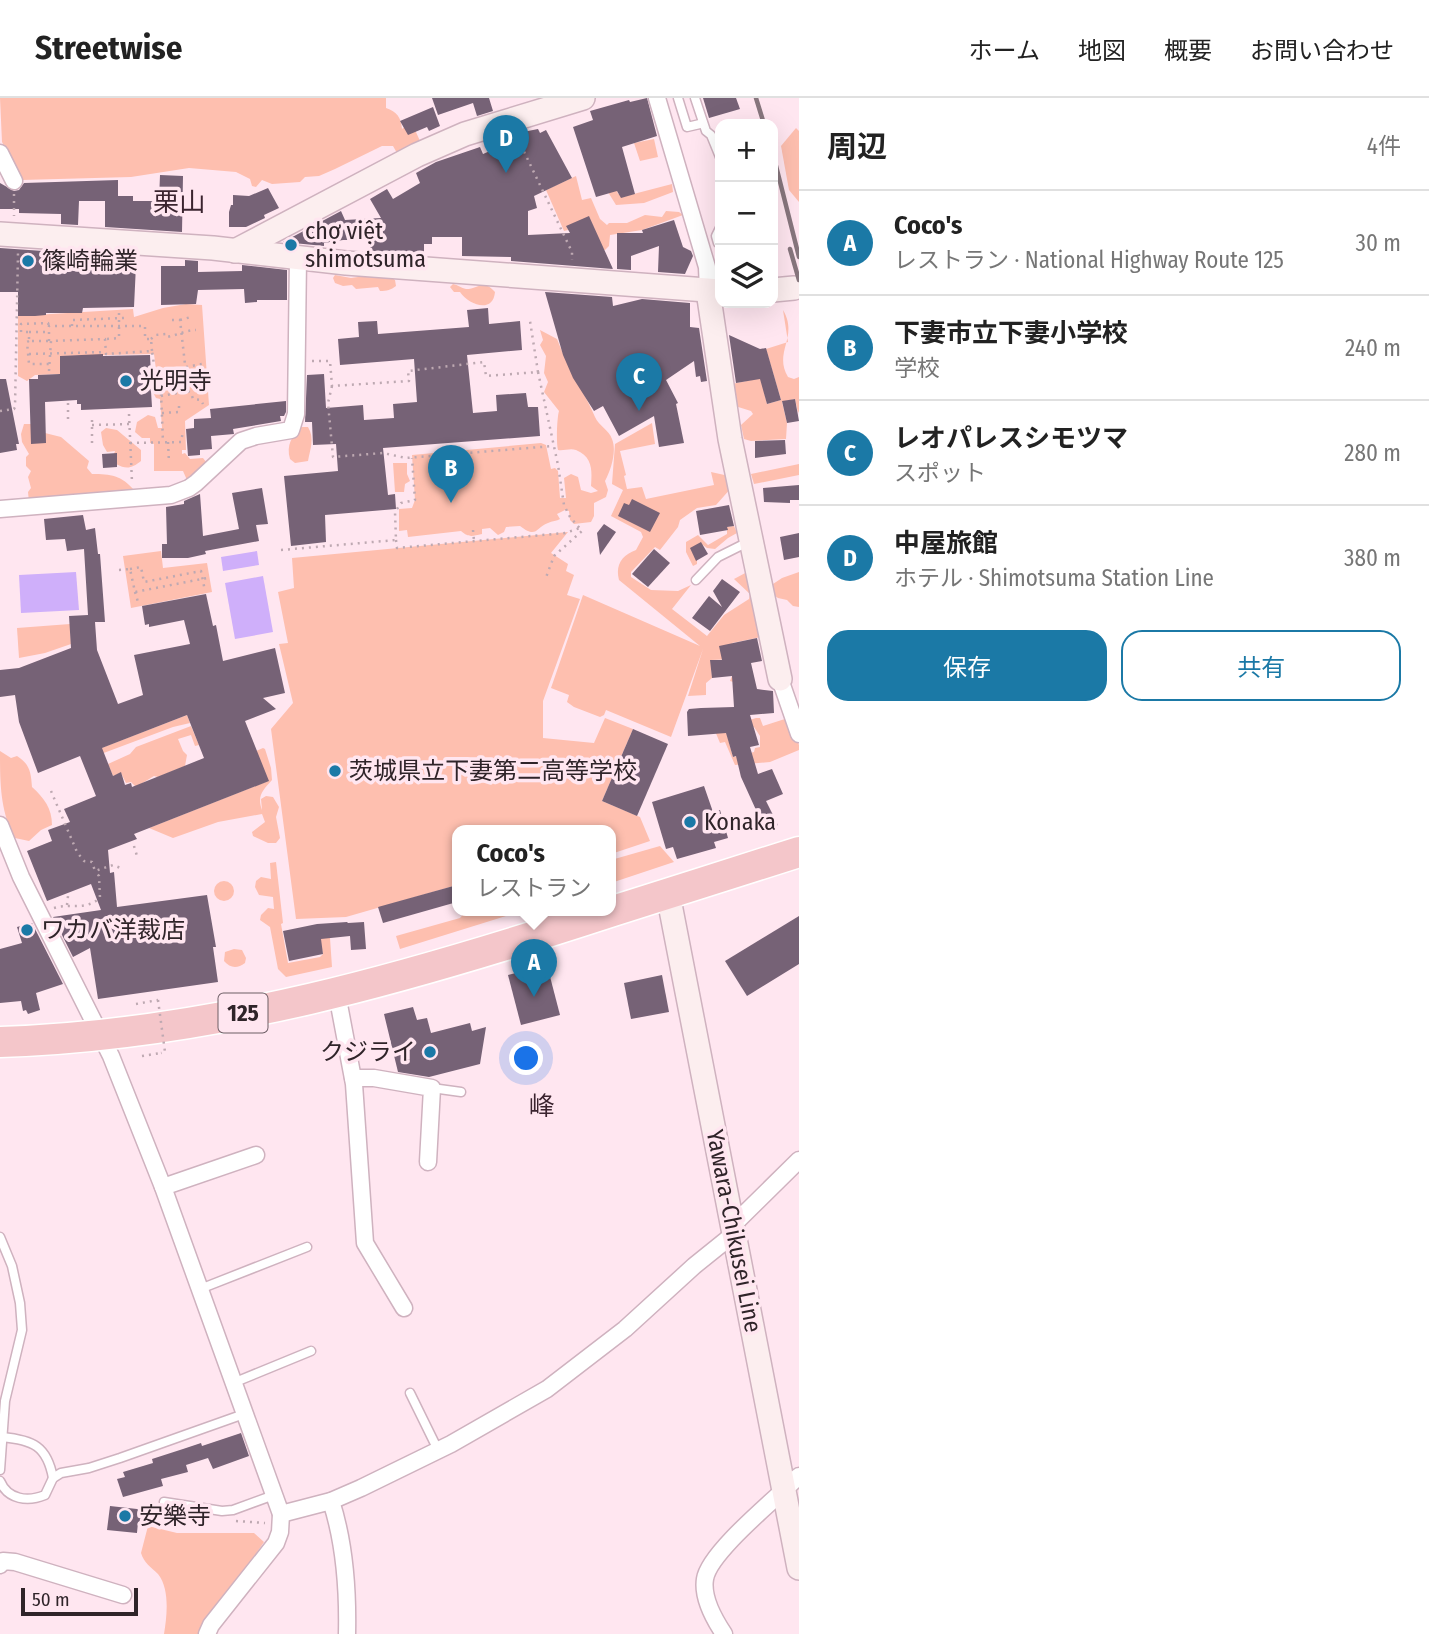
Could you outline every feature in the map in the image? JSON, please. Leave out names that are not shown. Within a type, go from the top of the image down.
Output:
[{"type":"highway","name":"125","points":[[616,911],[799,852]]},
{"type":"highway","name":"125","points":[[0,1042],[99,1035],[218,1019],[337,994],[481,954],[599,916]]},
{"type":"main road","points":[[235,251],[417,155],[465,134],[583,98]]},
{"type":"main road","points":[[11,231],[298,258],[714,291],[724,406],[780,679]]},
{"type":"main road","name":"Yawara-Chikusei Line","points":[[668,894],[734,1229],[791,1483],[799,1568]]},
{"type":"street","points":[[657,98],[714,291]]},
{"type":"street","points":[[0,153],[14,181]]},
{"type":"street","points":[[0,509],[133,500],[182,492],[196,484],[241,441],[291,430],[296,418],[298,258]]},
{"type":"street","points":[[780,679],[799,734]]},
{"type":"street","points":[[0,825],[21,877],[111,1056],[163,1187],[281,1514],[276,1543],[211,1625],[207,1634]]},
{"type":"street","points":[[337,994],[353,1078],[365,1243],[404,1308]]},
{"type":"street","points":[[353,1078],[374,1078],[432,1087],[428,1162]]},
{"type":"street","points":[[163,1187],[256,1155]]},
{"type":"street","points":[[281,1514],[331,1501],[438,1450],[521,1405],[570,1373],[625,1329],[734,1229],[799,1160]]},
{"type":"street","points":[[724,1634],[709,1604],[705,1587],[708,1570],[723,1550],[791,1483]]},
{"type":"street","points":[[331,1501],[344,1556],[347,1634]]},
{"type":"street","points":[[0,1565],[3,1562],[15,1562],[123,1595]]},
{"type":"lane","points":[[678,98],[687,127],[702,121]]},
{"type":"lane","points":[[695,98],[702,121],[715,147]]},
{"type":"lane","points":[[696,580],[718,557],[751,541]]},
{"type":"lane","points":[[432,1087],[461,1092]]},
{"type":"lane","points":[[0,1237],[12,1266],[20,1303],[22,1330],[8,1380],[0,1470]]},
{"type":"lane","points":[[200,1289],[307,1247]]},
{"type":"lane","points":[[233,1383],[311,1350]]},
{"type":"lane","points":[[410,1393],[438,1450]]},
{"type":"lane","points":[[0,1481],[3,1488],[21,1500],[35,1499],[45,1495],[53,1478],[61,1473],[89,1468],[244,1414]]},
{"type":"lane","points":[[2,1437],[26,1440],[44,1451],[53,1478]]},
{"type":"lane","points":[[164,1502],[222,1511],[274,1495]]},
{"type":"path","points":[[514,130],[572,252],[572,265]]},
{"type":"path","points":[[0,411],[15,407],[11,231],[14,181]]},
{"type":"path","points":[[29,341],[119,338],[119,311]]},
{"type":"path","points":[[172,320],[191,317]]},
{"type":"path","points":[[72,326],[72,320],[124,318]]},
{"type":"path","points":[[180,320],[188,391],[193,399],[201,400],[203,404]]},
{"type":"path","points":[[530,321],[537,372],[564,505],[582,531],[554,556],[545,580]]},
{"type":"path","points":[[33,323],[27,342],[29,364],[50,364]]},
{"type":"path","points":[[49,331],[21,332],[21,324],[145,326],[145,339],[151,339],[155,335],[166,334],[167,337],[182,334],[187,330],[197,330]]},
{"type":"path","points":[[49,326],[52,354],[49,371]]},
{"type":"path","points":[[105,339],[106,352]]},
{"type":"path","points":[[151,339],[161,396],[163,442]]},
{"type":"path","points":[[29,354],[152,351]]},
{"type":"path","points":[[298,361],[330,361],[332,386],[328,403],[333,457],[383,453],[412,458],[553,446]]},
{"type":"path","points":[[332,386],[410,381],[408,370],[484,362],[486,376],[537,372]]},
{"type":"path","points":[[186,368],[202,364]]},
{"type":"path","points":[[161,396],[188,391]]},
{"type":"path","points":[[68,402],[68,424]]},
{"type":"path","points":[[162,413],[179,412],[179,405]]},
{"type":"path","points":[[129,414],[133,500]]},
{"type":"path","points":[[92,420],[92,444]]},
{"type":"path","points":[[92,425],[130,424]]},
{"type":"path","points":[[130,443],[181,442],[183,431]]},
{"type":"path","points":[[168,442],[169,463]]},
{"type":"path","points":[[412,458],[415,500],[401,503],[395,512],[397,548],[565,533],[580,528]]},
{"type":"path","points":[[473,530],[474,541]]},
{"type":"path","points":[[281,550],[396,540]]},
{"type":"path","points":[[120,570],[141,567],[144,582],[201,571],[205,578],[205,591]]},
{"type":"path","points":[[130,569],[138,602]]},
{"type":"path","points":[[135,592],[205,578]]},
{"type":"path","points":[[51,791],[77,852],[85,861],[92,862],[99,876],[100,898],[95,903],[77,908],[67,905],[54,908]]},
{"type":"path","points":[[134,846],[137,856]]},
{"type":"path","points":[[95,871],[113,864],[124,869]]},
{"type":"path","points":[[67,905],[68,896]]},
{"type":"path","points":[[136,1004],[158,1000],[165,1052],[142,1055]]},
{"type":"shaded area","points":[[0,98],[386,98],[386,108],[398,116],[402,129],[411,121],[420,141],[397,153],[393,146],[382,146],[319,176],[305,177],[300,182],[272,184],[262,180],[256,187],[252,186],[250,179],[236,172],[189,168],[131,177],[22,180],[2,142]]},
{"type":"shaded area","points":[[796,128],[799,131],[799,202],[789,190],[781,146]]},
{"type":"shaded area","points":[[654,139],[658,157],[640,161],[634,143]]},
{"type":"shaded area","points":[[612,173],[618,194],[622,197],[672,184],[673,192],[644,203],[616,205],[608,192]]},
{"type":"shaded area","points":[[576,176],[582,200],[591,198],[600,219],[607,225],[627,223],[645,215],[662,217],[666,211],[683,215],[642,230],[610,235],[609,246],[605,250],[590,250],[598,237],[590,219],[567,227],[568,230],[564,231],[546,190]]},
{"type":"shaded area","points":[[386,273],[395,280],[396,286],[385,291],[380,291],[378,287],[356,289],[352,285],[343,286],[335,283],[333,278],[335,275],[351,278]]},
{"type":"shaded area","points":[[453,284],[466,289],[484,285],[495,292],[490,303],[480,305],[469,301],[460,292],[454,292],[450,287]]},
{"type":"shaded area","points":[[186,304],[202,305],[209,405],[185,421],[186,450],[182,450],[182,454],[185,453],[190,459],[203,458],[206,462],[187,480],[183,471],[154,471],[154,444],[150,443],[150,438],[142,438],[135,432],[137,422],[148,415],[155,417],[158,428],[162,428],[160,399],[156,398],[150,387],[157,378],[154,354],[60,356],[60,374],[35,375],[27,381],[18,376],[18,316],[133,309],[134,317]]},
{"type":"shaded area","points":[[783,310],[787,320],[787,338]]},
{"type":"shaded area","points":[[540,330],[557,339],[595,417],[611,436],[614,449],[605,481],[608,490],[606,497],[594,503],[591,522],[574,524],[570,520],[569,511],[565,510],[557,514],[560,519],[533,532],[520,526],[506,527],[504,532],[498,535],[490,528],[482,529],[482,534],[471,536],[461,531],[408,537],[407,530],[399,531],[399,509],[412,508],[415,500],[412,455],[541,443],[546,445],[551,469],[558,471],[560,498],[566,498],[564,478],[571,474],[578,477],[581,490],[591,493],[598,491],[591,486],[591,470],[586,456],[574,449],[558,450],[559,411],[544,392],[548,382],[544,373],[546,356],[540,345],[543,340]]},
{"type":"shaded area","points":[[786,343],[784,368],[788,377],[799,377],[799,411],[798,413],[795,399],[782,402],[787,423],[786,439],[744,439],[741,425],[753,414],[735,406],[732,384],[761,378],[767,404],[781,400],[766,349]]},
{"type":"shaded area","points":[[652,423],[655,444],[620,451],[627,489],[642,487],[646,499],[714,485],[711,472],[729,476],[732,487],[716,505],[697,508],[680,520],[678,527],[660,550],[655,547],[631,572],[631,577],[651,590],[678,591],[691,585],[672,609],[707,636],[724,615],[749,599],[750,594],[734,579],[749,571],[764,632],[763,641],[761,637],[732,643],[740,684],[730,681],[732,676],[735,676],[734,659],[711,660],[712,678],[706,683],[706,695],[688,696],[703,649],[671,737],[606,710],[600,717],[574,707],[567,702],[569,695],[551,688],[583,595],[700,646],[619,580],[621,561],[636,550],[643,537],[641,532],[611,516],[623,490],[612,484],[615,444]]},
{"type":"shaded area","points":[[24,424],[31,424],[41,432],[61,437],[89,461],[87,468],[92,474],[115,477],[135,491],[29,502],[28,492],[31,488],[28,477],[31,471],[26,466],[26,457],[29,454],[22,442]]},
{"type":"shaded area","points":[[301,427],[308,427],[310,431],[311,448],[308,461],[295,463],[290,459],[289,445]]},
{"type":"shaded area","points":[[106,428],[117,430],[141,450],[141,461],[129,467],[116,464],[113,457],[115,451],[107,452],[103,445],[101,432]]},
{"type":"shaded area","points":[[393,463],[407,463],[410,481],[405,484],[404,492],[395,492]]},
{"type":"shaded area","points":[[799,464],[799,475],[754,484],[751,474]]},
{"type":"shaded area","points":[[734,526],[737,533],[715,549],[700,543],[694,556],[697,564],[693,566],[686,552],[686,542],[698,535],[708,545],[727,534],[727,527]]},
{"type":"shaded area","points":[[568,532],[551,553],[568,564],[566,571],[574,575],[567,595],[580,599],[543,701],[543,738],[594,743],[605,718],[633,729],[602,801],[640,817],[650,841],[616,852],[616,825],[452,825],[452,886],[346,917],[296,919],[271,729],[293,703],[279,644],[288,643],[278,592],[294,588],[292,558]]},
{"type":"shaded area","points":[[161,551],[163,568],[207,563],[212,592],[131,608],[123,556]]},
{"type":"shaded area","points":[[257,551],[259,565],[223,571],[221,557]]},
{"type":"shaded area","points":[[76,572],[79,610],[21,613],[19,575]]},
{"type":"shaded area","points":[[799,572],[799,607],[775,596],[773,584]]},
{"type":"shaded area","points":[[263,576],[273,632],[235,639],[225,583]]},
{"type":"shaded area","points":[[70,624],[71,644],[19,658],[17,628]]},
{"type":"shaded area","points":[[187,715],[190,723],[93,757],[91,752]]},
{"type":"shaded area","points":[[756,718],[760,718],[763,726],[788,718],[799,750],[770,762],[735,765],[725,742],[720,743],[715,731]],"holes":[[[754,727],[760,736],[760,747],[755,748],[754,752],[733,757],[727,735]]]},
{"type":"shaded area","points":[[191,726],[199,745],[195,746],[191,735],[178,739],[187,755],[185,766],[158,777],[154,776],[136,787],[131,782],[126,783],[121,773],[113,776],[108,764],[130,754],[136,747]]},
{"type":"shaded area","points":[[263,748],[271,768],[272,780],[261,794],[260,801],[262,810],[261,799],[266,796],[273,797],[279,807],[276,817],[280,838],[276,843],[268,843],[253,836],[252,832],[265,822],[262,814],[218,822],[173,838],[149,828],[268,781],[256,751]]},
{"type":"shaded area","points":[[0,751],[11,758],[17,756],[25,762],[32,787],[44,799],[51,813],[52,825],[41,830],[29,841],[15,838],[6,818]]},
{"type":"shaded area","points":[[660,846],[674,862],[616,881],[616,859]]},
{"type":"shaded area","points":[[276,862],[281,924],[288,963],[320,957],[323,954],[319,936],[330,938],[332,967],[286,977],[278,969],[270,927],[260,920],[268,908],[274,909],[273,897],[259,895],[255,887],[256,881],[261,877],[271,879],[270,863]]},
{"type":"shaded area","points":[[224,881],[231,884],[234,891],[231,898],[224,901],[217,898],[214,891],[217,884]]},
{"type":"shaded area","points":[[506,916],[400,949],[396,936],[460,918]]},
{"type":"shaded area","points":[[242,950],[246,958],[245,963],[236,967],[224,961],[225,952]]},
{"type":"shaded area","points":[[148,1526],[177,1533],[254,1533],[264,1542],[200,1634],[164,1634],[167,1611],[164,1587],[158,1574],[141,1553]]},
{"type":"building","points":[[432,98],[489,98],[493,111],[477,116],[473,103],[438,115]]},
{"type":"building","points":[[647,98],[657,136],[622,147],[635,194],[621,198],[617,191],[596,197],[573,127],[593,120],[590,111]]},
{"type":"building","points":[[703,98],[736,98],[740,109],[709,118]]},
{"type":"building","points":[[433,107],[440,126],[429,131],[427,127],[408,135],[400,121]]},
{"type":"building","points":[[538,129],[540,133],[546,130],[572,178],[534,196],[537,208],[528,211],[528,235],[570,233],[566,226],[589,216],[613,269],[511,261],[511,257],[462,256],[462,237],[432,237],[432,244],[424,244],[424,254],[421,255],[370,251],[370,240],[343,240],[324,243],[324,246],[283,242],[341,211],[345,220],[381,218],[370,199],[387,189],[393,199],[420,183],[416,173],[436,162],[480,147],[483,154],[497,148],[498,151],[522,141],[518,133]]},
{"type":"building","points":[[160,175],[183,176],[182,232],[105,227],[105,201],[79,201],[78,225],[61,224],[61,214],[19,213],[19,209],[0,209],[0,183],[14,191],[19,190],[24,183],[118,180],[118,196],[133,196],[133,201],[159,201]]},
{"type":"building","points":[[268,188],[279,208],[246,227],[229,227],[233,195],[249,196]]},
{"type":"building","points":[[674,220],[683,247],[691,251],[693,256],[685,274],[658,272],[659,246],[631,256],[631,270],[617,269],[617,233],[643,233],[642,230]]},
{"type":"building","points":[[0,248],[115,256],[115,264],[136,265],[134,307],[83,308],[82,313],[18,316],[18,292],[0,292]]},
{"type":"building","points":[[185,260],[198,261],[198,272],[242,271],[242,265],[287,270],[287,300],[257,300],[245,303],[244,289],[198,290],[196,304],[161,305],[161,266],[185,266]]},
{"type":"building","points":[[545,292],[612,297],[613,306],[642,299],[690,303],[690,327],[699,328],[707,381],[701,382],[700,376],[696,377],[694,361],[666,380],[678,403],[676,404],[684,443],[659,447],[654,416],[619,436],[603,406],[594,411],[573,378],[563,355]]},
{"type":"building","points":[[488,308],[489,324],[520,321],[522,350],[467,355],[473,413],[497,411],[496,395],[526,393],[528,407],[538,407],[540,436],[383,448],[388,495],[395,494],[396,509],[325,515],[326,542],[291,546],[284,476],[338,471],[336,444],[313,445],[312,422],[305,422],[307,375],[324,374],[326,408],[363,405],[364,420],[394,418],[393,404],[417,402],[414,359],[340,365],[338,339],[359,337],[358,322],[377,321],[378,334],[469,327],[467,310]]},
{"type":"building","points":[[729,335],[760,349],[766,348],[781,400],[767,404],[760,379],[736,383]]},
{"type":"building","points":[[150,355],[151,376],[176,374],[178,388],[151,391],[152,407],[81,410],[81,404],[77,404],[77,400],[45,402],[46,443],[31,444],[29,379],[38,379],[38,375],[60,374],[60,356]]},
{"type":"building","points":[[0,379],[6,379],[19,444],[16,444],[17,450],[0,453]]},
{"type":"building","points":[[795,399],[799,421],[787,423],[782,401]]},
{"type":"building","points":[[286,401],[286,412],[284,416],[280,416],[281,421],[233,429],[234,434],[211,436],[212,449],[200,450],[200,455],[188,456],[186,429],[194,428],[194,419],[211,418],[210,409]]},
{"type":"building","points":[[785,440],[786,454],[755,458],[755,441]]},
{"type":"building","points":[[117,453],[117,467],[103,468],[102,454]]},
{"type":"building","points":[[799,485],[799,500],[790,500],[790,503],[764,502],[763,488]]},
{"type":"building","points":[[262,488],[268,524],[256,525],[259,541],[205,551],[206,554],[188,558],[162,558],[162,544],[167,544],[166,507],[184,504],[184,501],[200,494],[203,536],[239,529],[232,493]]},
{"type":"building","points":[[632,499],[660,513],[650,532],[618,516],[624,503],[629,505]]},
{"type":"building","points":[[729,505],[734,526],[727,527],[728,530],[700,535],[696,511]]},
{"type":"building","points":[[83,515],[86,530],[95,528],[100,554],[105,622],[95,622],[97,650],[118,704],[143,695],[134,655],[190,644],[184,620],[149,627],[149,624],[145,625],[142,606],[206,594],[223,661],[275,648],[285,693],[263,698],[276,709],[245,721],[269,781],[134,834],[137,839],[108,850],[110,873],[114,872],[117,907],[207,895],[216,947],[213,947],[218,982],[98,999],[90,948],[73,957],[53,917],[101,910],[91,884],[47,901],[27,851],[52,841],[48,830],[70,822],[64,809],[96,796],[80,756],[38,773],[19,722],[15,695],[0,697],[0,670],[19,668],[71,648],[69,616],[88,615],[84,549],[67,551],[65,539],[46,540],[44,519]],"holes":[[[187,715],[204,758],[132,787],[131,783],[125,785],[121,772],[113,776],[102,748]]]},
{"type":"building","points":[[604,524],[616,532],[600,555],[597,533]]},
{"type":"building","points":[[799,533],[799,557],[784,560],[780,537]]},
{"type":"building","points":[[701,542],[708,554],[696,561],[690,548]]},
{"type":"building","points":[[654,549],[670,563],[648,587],[632,574]]},
{"type":"building","points":[[722,579],[740,592],[710,631],[692,618],[709,596],[722,607],[713,591]]},
{"type":"building","points":[[757,638],[762,661],[751,663],[757,689],[773,691],[774,713],[750,715],[759,745],[750,747],[758,774],[772,769],[783,794],[766,801],[778,825],[766,832],[741,777],[726,733],[688,736],[689,709],[734,707],[732,676],[712,678],[710,660],[722,660],[719,646]]},
{"type":"building","points":[[633,729],[668,744],[637,816],[602,801]]},
{"type":"building","points":[[704,786],[713,812],[720,810],[728,838],[714,842],[716,848],[677,859],[673,847],[666,849],[652,802]]},
{"type":"building","points":[[452,886],[452,903],[383,923],[378,907]]},
{"type":"building","points":[[799,916],[799,964],[747,996],[725,961]]},
{"type":"building","points":[[364,922],[366,949],[351,950],[350,936],[321,939],[323,954],[289,961],[283,931],[317,924]]},
{"type":"building","points":[[32,923],[63,984],[36,993],[40,1010],[28,1014],[26,1010],[23,1011],[21,1001],[0,1003],[0,949],[22,943],[17,927]]},
{"type":"building","points":[[547,965],[560,1015],[521,1025],[508,975]]},
{"type":"building","points":[[662,975],[669,1012],[631,1019],[624,983]]},
{"type":"building","points":[[413,1007],[417,1020],[427,1018],[431,1033],[470,1023],[472,1031],[486,1027],[480,1064],[429,1077],[398,1072],[384,1014]]},
{"type":"building","points":[[241,1433],[249,1456],[213,1469],[208,1458],[186,1465],[188,1472],[161,1479],[163,1486],[123,1497],[117,1479],[125,1477],[123,1472],[153,1463],[152,1459]]},
{"type":"building","points":[[110,1506],[146,1510],[145,1523],[138,1522],[137,1533],[107,1530]]},
{"type":"railway","points":[[756,98],[762,119]]},
{"type":"railway","points":[[778,174],[799,257]]},
{"type":"railway","points":[[790,249],[799,280]]},
{"type":"place","name":"中屋旅館","points":[[506,173]]},
{"type":"place","name":"chợ việt shimotsuma","points":[[291,245]]},
{"type":"place","name":"篠崎輪業","points":[[28,261]]},
{"type":"place","name":"光明寺","points":[[126,381]]},
{"type":"place","name":"レオパレスシモツマ","points":[[639,411]]},
{"type":"place","name":"下妻市立下妻小学校","points":[[451,503]]},
{"type":"place","name":"茨城県立下妻第二高等学校","points":[[335,771]]},
{"type":"place","name":"Konaka","points":[[690,822]]},
{"type":"place","name":"ワカバ洋裁店","points":[[27,930]]},
{"type":"place","name":"Coco's","points":[[534,997]]},
{"type":"place","name":"クジライ","points":[[430,1052]]},
{"type":"place","name":"安樂寺","points":[[125,1516]]},
{"type":"district","name":"栗山","points":[[179,202]]},
{"type":"district","name":"峰","points":[[542,1106]]}]
